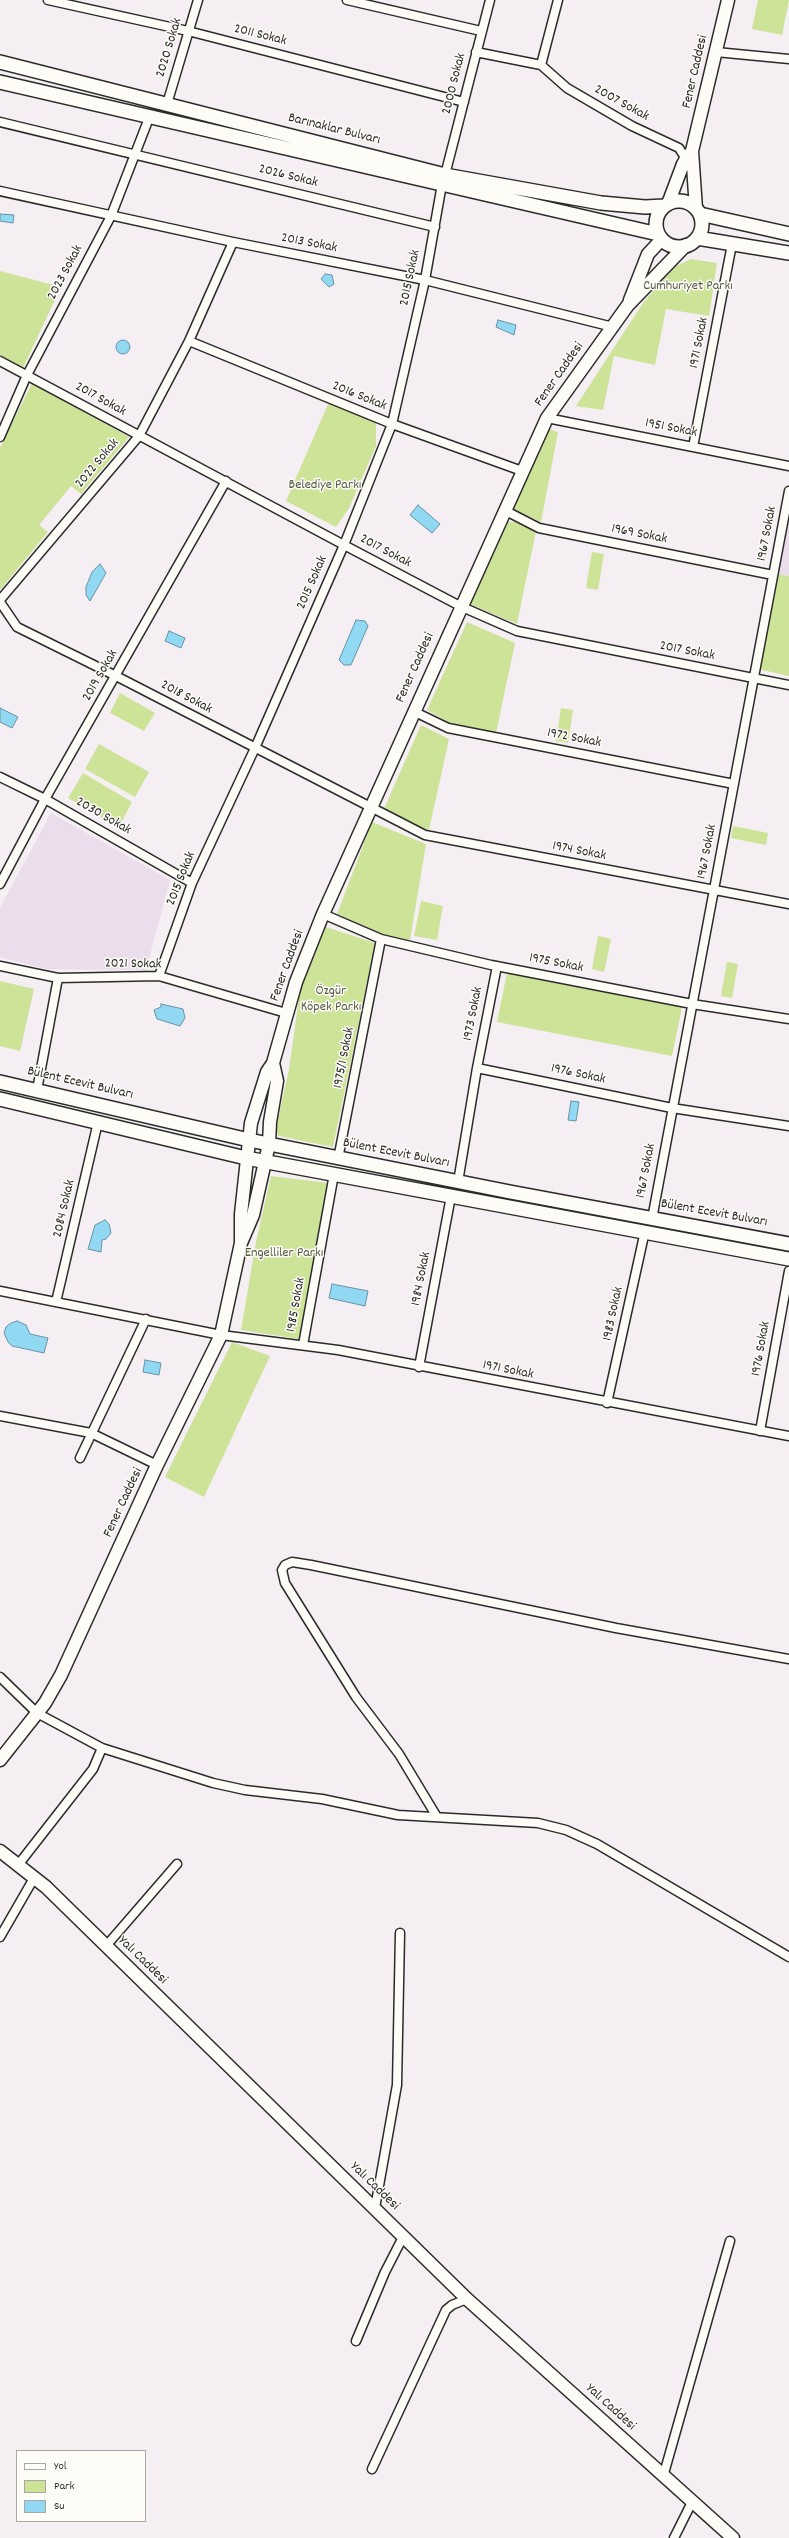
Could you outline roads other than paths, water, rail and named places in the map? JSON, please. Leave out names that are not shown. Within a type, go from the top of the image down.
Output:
[{"type":"main road","name":"Barınaklar Bulvarı","points":[[0,62],[167,104],[660,236]]},
{"type":"main road","name":"Barınaklar Bulvarı","points":[[0,82],[149,118],[444,179],[601,203],[645,207],[666,205]]},
{"type":"main road","points":[[698,212],[702,226],[697,238],[686,245],[673,246],[660,236],[657,216],[666,205],[683,201],[698,212],[789,234]]},
{"type":"main road","points":[[697,238],[789,253]]},
{"type":"main road","name":"Bülent Ecevit Bulvarı","points":[[0,1082],[249,1140],[458,1182],[789,1244]]},
{"type":"main road","name":"Bülent Ecevit Bulvarı","points":[[0,1099],[246,1158],[789,1259]]},
{"type":"street","name":"2011 Sokak","points":[[48,0],[188,31],[464,102]]},
{"type":"street","name":"2020 Sokak","points":[[167,104],[198,0]]},
{"type":"street","points":[[347,0],[481,31]]},
{"type":"street","name":"2000 Sokak","points":[[444,179],[490,0]]},
{"type":"street","points":[[476,52],[541,65],[558,0]]},
{"type":"street","name":"Fener Caddesi","points":[[692,151],[728,0]]},
{"type":"street","points":[[716,52],[789,59]]},
{"type":"street","name":"2007 Sokak","points":[[541,65],[567,88],[632,126],[679,148],[684,156],[683,164]]},
{"type":"street","name":"2023 Sokak","points":[[0,437],[27,375],[111,216],[149,118]]},
{"type":"street","name":"2026 Sokak","points":[[0,122],[434,226]]},
{"type":"street","points":[[666,205],[683,164],[692,151]]},
{"type":"street","points":[[692,151],[698,212]]},
{"type":"street","name":"2015 Sokak","points":[[159,976],[192,883],[255,748],[344,546],[392,424],[425,280],[444,179]]},
{"type":"street","name":"2013 Sokak","points":[[0,191],[233,242],[425,280],[613,327]]},
{"type":"street","points":[[628,305],[648,254],[660,236]]},
{"type":"street","name":"2022 Sokak","points":[[0,601],[139,436],[188,341],[233,242]]},
{"type":"street","name":"1971 Sokak","points":[[693,447],[732,244]]},
{"type":"street","points":[[628,305],[686,245]]},
{"type":"street","name":"Fener Caddesi","points":[[241,1243],[241,1214],[251,1123],[267,1072],[273,1063],[286,1013],[323,914],[460,606],[547,418],[628,305]]},
{"type":"street","name":"2016 Sokak","points":[[188,341],[392,424],[522,471]]},
{"type":"street","name":"2017 Sokak","points":[[0,360],[344,546],[460,606],[518,631],[789,685]]},
{"type":"street","name":"1951 Sokak","points":[[547,418],[789,466]]},
{"type":"street","name":"2019 Sokak","points":[[0,884],[45,799],[226,481]]},
{"type":"street","name":"1967 Sokak","points":[[652,1219],[789,491]]},
{"type":"street","name":"1969 Sokak","points":[[504,510],[539,528],[773,575]]},
{"type":"street","name":"2018 Sokak","points":[[0,601],[17,627],[370,806]]},
{"type":"street","name":"1972 Sokak","points":[[414,711],[448,728],[734,784]]},
{"type":"street","name":"2030 Sokak","points":[[0,776],[45,799],[192,883]]},
{"type":"street","name":"1974 Sokak","points":[[370,806],[425,835],[789,904]]},
{"type":"street","name":"1975 Sokak","points":[[323,914],[381,939],[497,966],[692,1004],[789,1019]]},
{"type":"street","name":"1975/1 Sokak","points":[[338,1158],[381,939]]},
{"type":"street","name":"2021 Sokak","points":[[0,966],[58,978],[159,976],[286,1013]]},
{"type":"street","name":"1973 Sokak","points":[[477,1068],[497,966]]},
{"type":"street","points":[[37,1090],[58,978]]},
{"type":"street","name":"Fener Caddesi","points":[[0,1760],[38,1713],[61,1675],[157,1465],[221,1335],[241,1243],[253,1215],[269,1144],[270,1122],[277,1082],[273,1063]]},
{"type":"street","points":[[458,1182],[477,1068]]},
{"type":"street","name":"1976 Sokak","points":[[477,1068],[672,1108],[789,1126]]},
{"type":"street","name":"2084 Sokak","points":[[56,1302],[98,1122]]},
{"type":"street","name":"1985 Sokak","points":[[303,1345],[334,1174]]},
{"type":"street","name":"1984 Sokak","points":[[419,1367],[452,1196]]},
{"type":"street","name":"1983 Sokak","points":[[607,1403],[645,1231]]},
{"type":"street","name":"1976 Sokak","points":[[760,1431],[789,1271]]},
{"type":"street","name":"1971 Sokak","points":[[0,1291],[221,1335],[303,1345],[789,1436]]},
{"type":"street","points":[[80,1458],[146,1320]]},
{"type":"street","points":[[0,1416],[92,1433],[157,1465]]},
{"type":"street","points":[[437,1817],[399,1754],[356,1697],[285,1583],[282,1570],[285,1564],[292,1562],[311,1565],[616,1628],[789,1659]]},
{"type":"street","points":[[0,1677],[38,1713],[102,1748],[213,1783],[245,1790],[322,1799],[398,1815],[538,1823],[566,1830],[597,1844],[789,1957]]},
{"type":"street","points":[[18,1865],[93,1769],[102,1748]]},
{"type":"street","name":"Yalı Caddesi","points":[[0,1851],[34,1878],[106,1946],[467,2299],[663,2477],[733,2538]]},
{"type":"street","points":[[106,1946],[177,1864]]},
{"type":"street","points":[[0,1937],[34,1878]]},
{"type":"street","points":[[375,2208],[397,2085],[400,1933]]},
{"type":"street","points":[[356,2341],[385,2272],[403,2237]]},
{"type":"street","points":[[663,2477],[730,2241]]},
{"type":"street","points":[[372,2469],[446,2310],[452,2305],[467,2299]]},
{"type":"street","points":[[674,2538],[692,2502]]},
{"type":"water","points":[[0,214],[14,215],[13,223],[0,221]]},
{"type":"water","points":[[325,274],[332,275],[334,284],[329,287],[321,279]]},
{"type":"water","points":[[498,320],[516,325],[514,335],[496,327]]},
{"type":"water","points":[[123,340],[128,342],[130,347],[128,352],[123,354],[118,352],[116,347],[118,342]]},
{"type":"water","points":[[418,505],[440,524],[432,533],[410,515]]},
{"type":"water","points":[[100,564],[106,573],[90,601],[86,595],[86,587],[92,572]]},
{"type":"water","points":[[356,620],[365,621],[368,626],[351,665],[344,665],[339,660]]},
{"type":"water","points":[[169,631],[185,638],[181,648],[165,641]]},
{"type":"water","points":[[0,708],[18,717],[12,728],[0,722]]},
{"type":"water","points":[[161,1004],[183,1009],[185,1018],[180,1026],[157,1019],[154,1010],[161,1007]]},
{"type":"water","points":[[571,1101],[579,1102],[576,1121],[568,1120]]},
{"type":"water","points":[[105,1220],[109,1224],[111,1233],[106,1239],[102,1240],[101,1252],[88,1249],[95,1225]]},
{"type":"water","points":[[332,1284],[368,1291],[365,1306],[329,1298]]},
{"type":"water","points":[[17,1321],[26,1325],[30,1334],[48,1338],[44,1353],[12,1346],[8,1342],[4,1333],[6,1327]]},
{"type":"water","points":[[145,1360],[161,1363],[159,1375],[143,1372]]},
{"type":"park label","name":"Cumhuriyet Parkı","points":[[688,287]]},
{"type":"park label","name":"Belediye Parkı","points":[[325,486]]},
{"type":"park label","name":"Özgür Köpek Parkı","points":[[331,1000]]},
{"type":"park label","name":"Engelliler Parkı","points":[[284,1254]]}]
